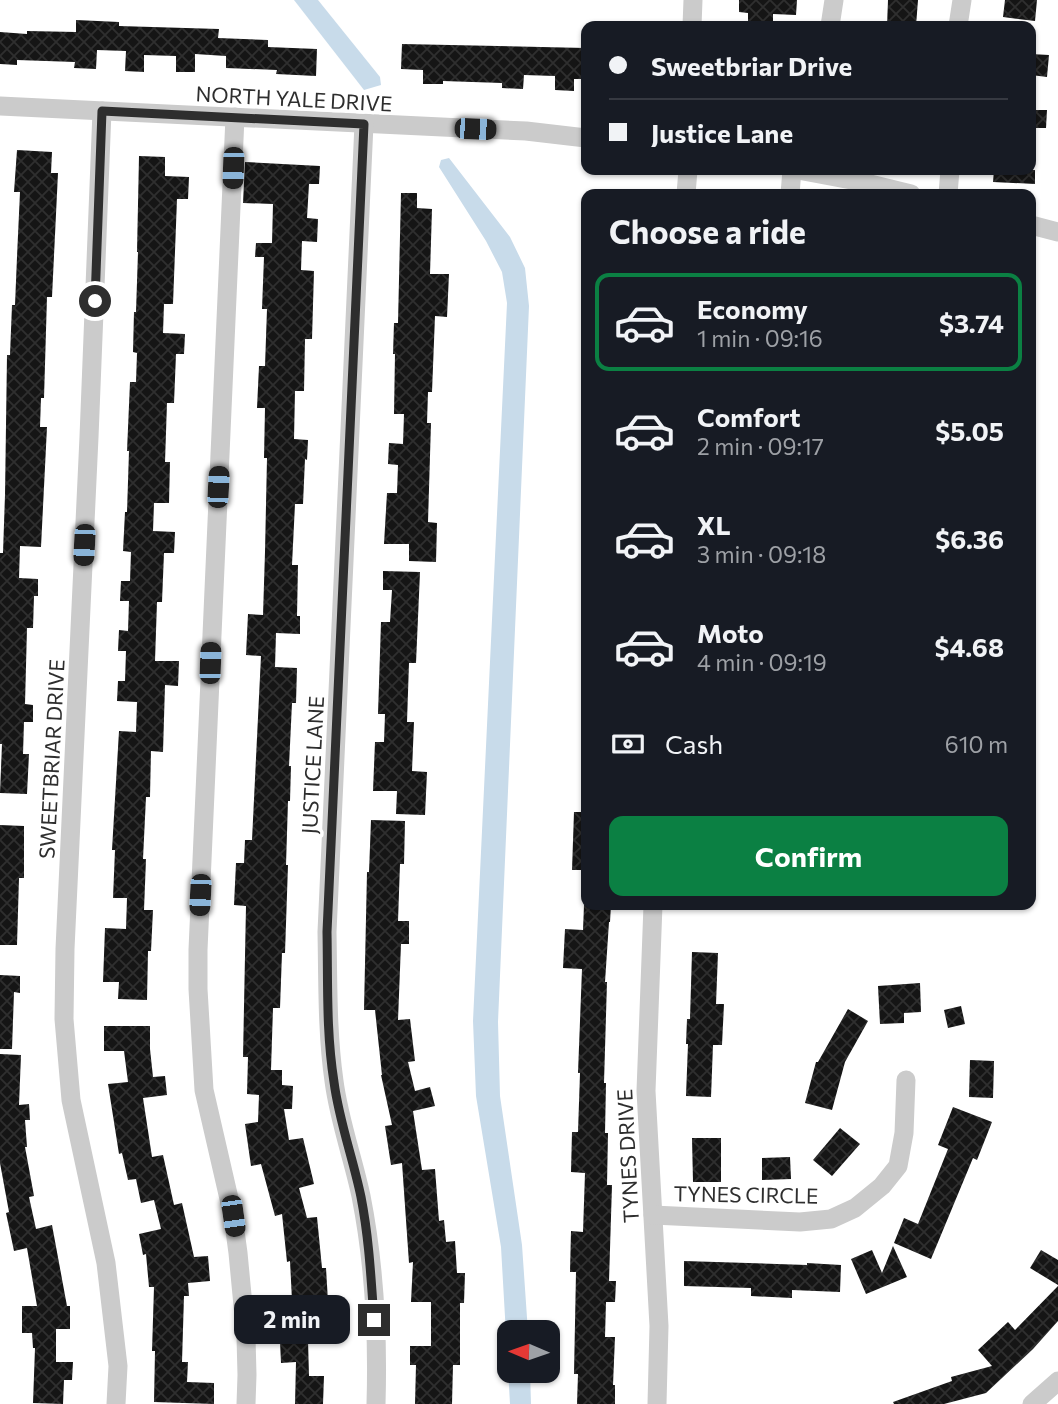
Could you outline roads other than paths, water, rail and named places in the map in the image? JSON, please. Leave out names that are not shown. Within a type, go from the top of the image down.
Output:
[{"type":"street","points":[[692,21],[693,0]]},
{"type":"street","points":[[831,21],[834,0]]},
{"type":"street","points":[[959,21],[962,0]]},
{"type":"street","name":"NORTH YALE DRIVE","points":[[0,106],[526,131],[581,137]]},
{"type":"street","name":"SWEETBRIAR DRIVE","points":[[102,111],[64,1019],[71,1100],[106,1263],[118,1366],[116,1404]]},
{"type":"street","points":[[235,117],[198,989],[204,1090],[233,1216],[238,1252],[246,1337],[246,1404]]},
{"type":"street","name":"JUSTICE LANE","points":[[364,124],[328,959],[329,1043],[334,1085],[361,1196],[370,1250],[377,1366],[376,1404]]},
{"type":"street","points":[[833,175],[891,189]]},
{"type":"street","points":[[1036,226],[1058,232]]},
{"type":"street","name":"TYNES DRIVE","points":[[653,910],[646,1091],[659,1326],[657,1404]]},
{"type":"street","name":"TYNES CIRCLE","points":[[653,1215],[800,1222],[831,1219],[855,1208],[882,1186],[898,1166],[904,1133],[905,1080]]},
{"type":"street","points":[[1032,1404],[1058,1381]]},
{"type":"water","points":[[294,0],[318,0],[380,77],[381,85],[364,90]]},
{"type":"water","points":[[449,158],[510,237],[525,268],[529,306],[498,1022],[500,1096],[522,1245],[527,1320],[505,1320],[501,1247],[476,1096],[473,1021],[507,303],[502,272],[486,241],[439,167],[441,160]]},
{"type":"water","points":[[509,1383],[530,1383],[531,1404],[510,1404]]}]
